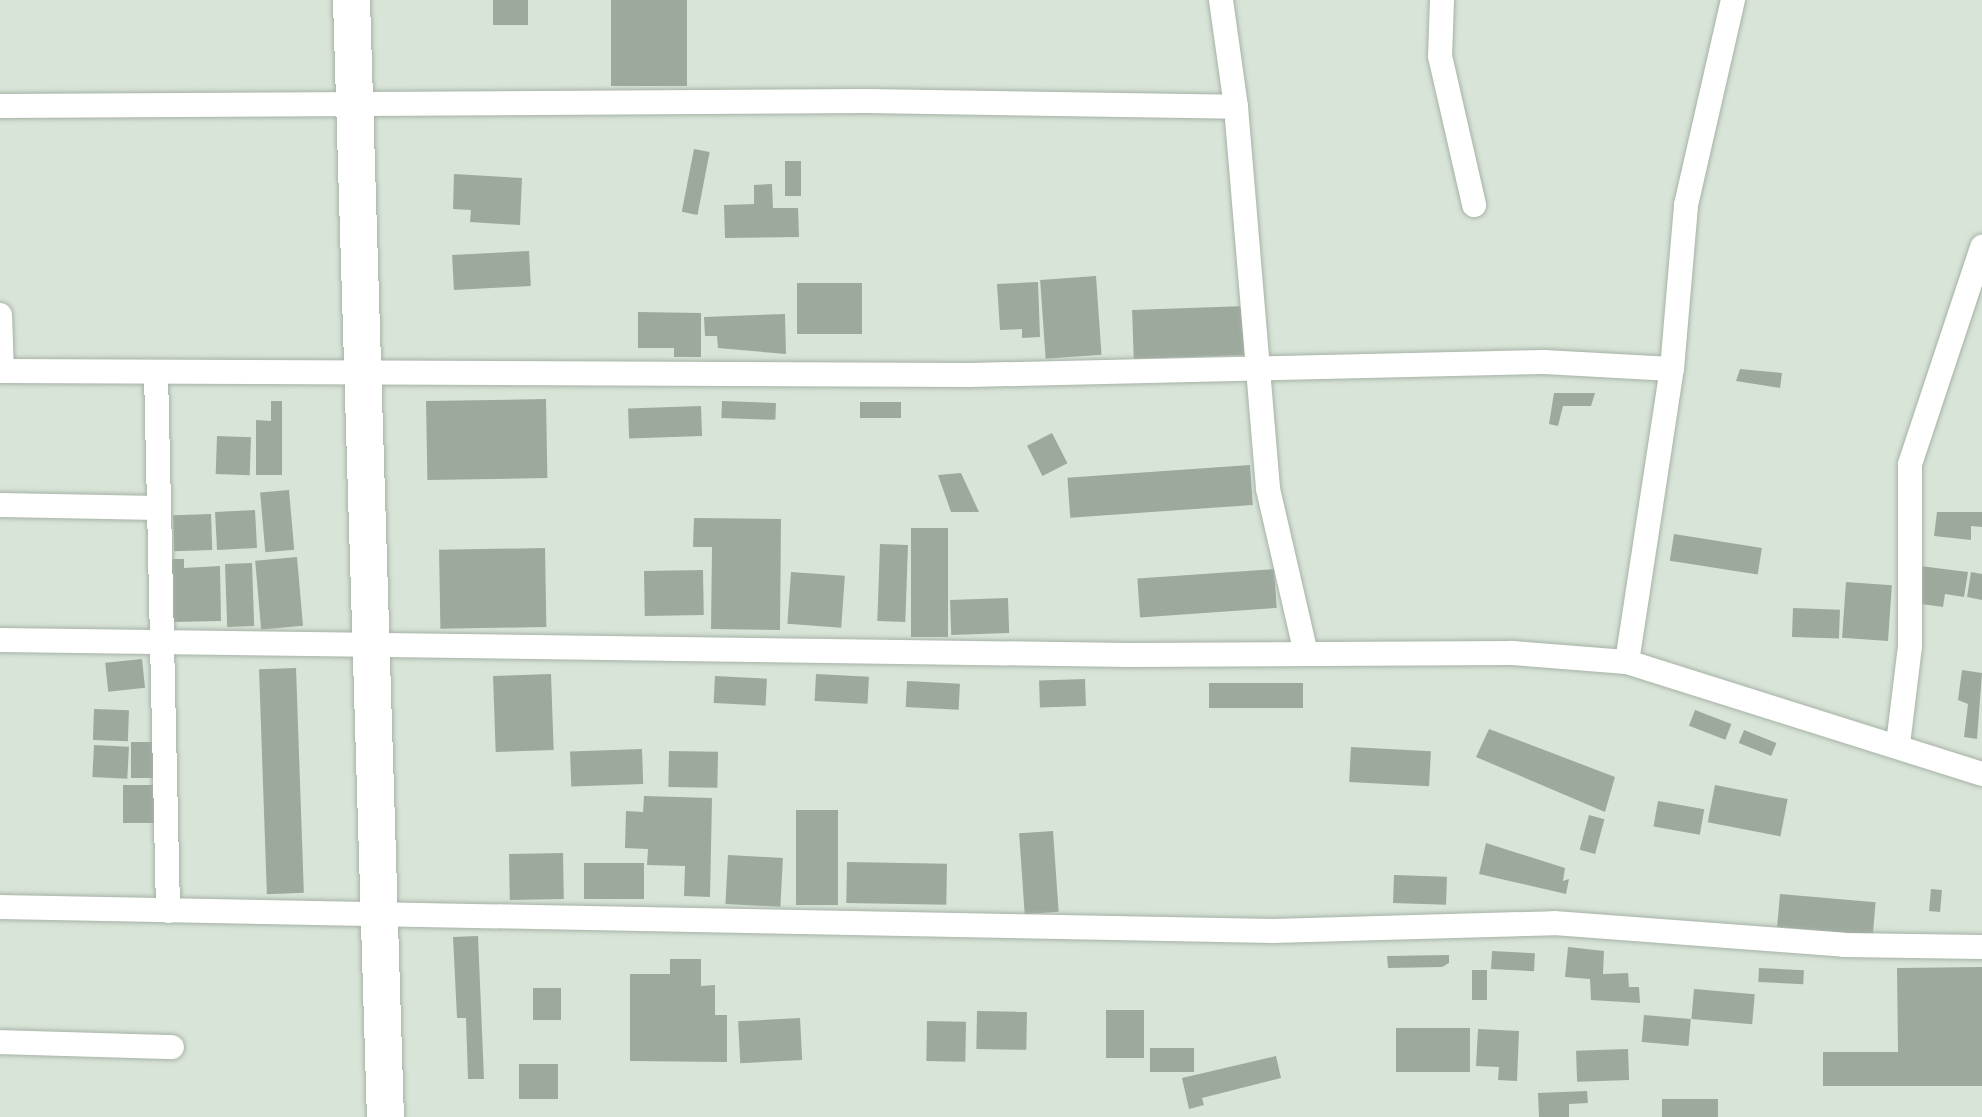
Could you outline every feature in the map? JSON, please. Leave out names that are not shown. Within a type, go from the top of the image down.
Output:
[{"type":"main road","points":[[351,0],[384,1117]]},
{"type":"street","points":[[1221,0],[1237,107],[1254,366],[1268,489],[1306,654]]},
{"type":"street","points":[[1442,0],[1440,56],[1474,205]]},
{"type":"street","points":[[1627,662],[1672,369],[1686,205],[1733,0]]},
{"type":"street","points":[[0,106],[866,101],[1237,107]]},
{"type":"street","points":[[1898,744],[1910,646],[1910,464],[1973,303],[1982,247]]},
{"type":"street","points":[[0,314],[1,371],[363,375],[969,375],[1254,366],[1545,362],[1672,369]]},
{"type":"street","points":[[156,372],[168,911]]},
{"type":"street","points":[[0,505],[159,508]]},
{"type":"street","points":[[0,640],[372,647],[1512,653],[1627,662],[1898,744],[1982,774]]},
{"type":"street","points":[[0,908],[1259,931],[1554,923],[1844,945],[1982,947]]},
{"type":"street","points":[[0,1042],[172,1047]]},
{"type":"building","points":[[493,0],[528,0],[528,25],[493,25]]},
{"type":"building","points":[[611,0],[687,0],[687,86],[611,86]]},
{"type":"building","points":[[694,149],[710,152],[697,215],[682,212]]},
{"type":"building","points":[[785,161],[801,161],[801,196],[785,196]]},
{"type":"building","points":[[454,174],[522,178],[520,225],[470,222],[471,210],[453,209]]},
{"type":"building","points":[[772,184],[773,208],[798,208],[799,237],[725,238],[724,205],[754,204],[754,185]]},
{"type":"building","points":[[529,251],[531,286],[454,290],[452,255]]},
{"type":"building","points":[[1096,276],[1102,355],[1046,359],[1040,280]]},
{"type":"building","points":[[1038,282],[1040,337],[1022,338],[1022,329],[1000,330],[997,284]]},
{"type":"building","points":[[797,283],[862,283],[862,334],[797,334]]},
{"type":"building","points":[[1246,306],[1248,355],[1134,359],[1132,310]]},
{"type":"building","points":[[638,312],[701,313],[701,357],[674,357],[674,348],[638,348]]},
{"type":"building","points":[[785,314],[786,354],[718,348],[717,336],[705,336],[704,317]]},
{"type":"building","points":[[1740,369],[1782,373],[1780,388],[1736,381]]},
{"type":"building","points":[[1554,393],[1595,393],[1591,406],[1563,406],[1558,426],[1549,424]]},
{"type":"building","points":[[546,399],[547,478],[427,480],[426,401]]},
{"type":"building","points":[[271,401],[282,401],[282,475],[256,475],[256,420],[271,421]]},
{"type":"building","points":[[722,401],[776,403],[775,420],[721,418]]},
{"type":"building","points":[[860,402],[901,402],[901,418],[860,418]]},
{"type":"building","points":[[701,406],[702,436],[629,439],[628,409]]},
{"type":"building","points":[[1052,433],[1067,463],[1042,476],[1027,446]]},
{"type":"building","points":[[217,436],[251,437],[250,475],[216,474]]},
{"type":"building","points":[[1250,465],[1253,505],[1070,518],[1067,478]]},
{"type":"building","points":[[961,473],[979,512],[951,512],[938,475]]},
{"type":"building","points":[[289,490],[294,550],[265,552],[260,493]]},
{"type":"building","points":[[255,510],[257,548],[217,550],[215,512]]},
{"type":"building","points":[[1937,512],[1982,512],[1982,527],[1971,526],[1971,540],[1934,536]]},
{"type":"building","points":[[211,514],[212,550],[174,551],[173,515]]},
{"type":"building","points":[[694,518],[781,519],[780,630],[711,629],[712,547],[693,547]]},
{"type":"building","points":[[911,528],[948,528],[948,637],[911,637]]},
{"type":"building","points":[[1674,534],[1762,548],[1758,575],[1670,561]]},
{"type":"building","points":[[880,544],[908,545],[905,622],[877,621]]},
{"type":"building","points":[[545,548],[546,627],[440,629],[439,550]]},
{"type":"building","points":[[297,557],[303,626],[261,629],[255,561]]},
{"type":"building","points":[[170,559],[184,559],[184,568],[220,566],[221,621],[173,622]]},
{"type":"building","points":[[252,563],[254,626],[227,627],[225,564]]},
{"type":"building","points":[[1920,566],[1968,572],[1964,597],[1945,594],[1943,607],[1921,604]]},
{"type":"building","points":[[1274,569],[1277,608],[1140,617],[1137,579]]},
{"type":"building","points":[[703,570],[704,615],[645,616],[644,571]]},
{"type":"building","points":[[791,572],[845,576],[841,628],[787,624]]},
{"type":"building","points":[[1971,572],[1982,574],[1982,600],[1967,597]]},
{"type":"building","points":[[1846,582],[1892,585],[1888,641],[1842,638]]},
{"type":"building","points":[[1008,598],[1009,633],[951,635],[950,600]]},
{"type":"building","points":[[1793,608],[1840,610],[1839,639],[1792,637]]},
{"type":"building","points":[[142,659],[145,688],[108,692],[105,663]]},
{"type":"building","points":[[296,668],[304,893],[267,894],[259,669]]},
{"type":"building","points":[[1962,670],[1982,673],[1977,739],[1964,737],[1968,704],[1958,700]]},
{"type":"building","points":[[551,674],[554,750],[496,752],[493,676]]},
{"type":"building","points":[[816,674],[869,677],[868,704],[815,701]]},
{"type":"building","points":[[715,676],[767,679],[766,706],[714,703]]},
{"type":"building","points":[[1085,679],[1086,706],[1040,708],[1039,681]]},
{"type":"building","points":[[907,681],[960,684],[959,710],[906,707]]},
{"type":"building","points":[[1209,683],[1303,683],[1303,708],[1209,708]]},
{"type":"building","points":[[94,709],[129,710],[128,741],[93,740]]},
{"type":"building","points":[[1695,710],[1731,724],[1725,740],[1689,726]]},
{"type":"building","points":[[1489,729],[1615,777],[1605,812],[1476,757]]},
{"type":"building","points":[[1744,730],[1776,743],[1771,756],[1739,743]]},
{"type":"building","points":[[131,742],[159,742],[159,778],[131,778]]},
{"type":"building","points":[[94,745],[129,747],[127,779],[92,777]]},
{"type":"building","points":[[1351,747],[1431,751],[1429,786],[1349,782]]},
{"type":"building","points":[[642,749],[643,784],[571,786],[570,752]]},
{"type":"building","points":[[669,751],[718,752],[717,788],[668,787]]},
{"type":"building","points":[[123,785],[164,785],[164,823],[123,823]]},
{"type":"building","points":[[1715,785],[1788,799],[1780,836],[1708,822]]},
{"type":"building","points":[[644,796],[712,798],[710,897],[684,896],[685,866],[647,865],[648,849],[625,848],[626,811],[643,812]]},
{"type":"building","points":[[1658,801],[1704,809],[1700,835],[1653,827]]},
{"type":"building","points":[[796,810],[838,810],[838,905],[796,905]]},
{"type":"building","points":[[1589,815],[1604,819],[1595,854],[1580,850]]},
{"type":"building","points":[[1053,831],[1059,912],[1025,914],[1019,833]]},
{"type":"building","points":[[1486,843],[1565,868],[1563,881],[1569,879],[1566,894],[1479,874]]},
{"type":"building","points":[[563,853],[564,899],[510,900],[509,854]]},
{"type":"building","points":[[728,855],[783,858],[780,907],[725,904]]},
{"type":"building","points":[[847,862],[947,864],[946,905],[846,903]]},
{"type":"building","points":[[584,863],[644,863],[644,899],[584,899]]},
{"type":"building","points":[[1394,875],[1447,877],[1446,905],[1393,903]]},
{"type":"building","points":[[1931,889],[1942,890],[1940,912],[1929,911]]},
{"type":"building","points":[[1780,894],[1876,902],[1873,935],[1777,927]]},
{"type":"building","points":[[478,936],[484,1079],[468,1079],[466,1018],[457,1018],[453,937]]},
{"type":"building","points":[[1568,947],[1604,951],[1603,974],[1628,973],[1629,987],[1639,987],[1640,1003],[1591,1000],[1590,979],[1565,977]]},
{"type":"building","points":[[1492,951],[1535,953],[1534,971],[1491,969]]},
{"type":"building","points":[[1449,955],[1449,963],[1442,967],[1388,968],[1387,956]]},
{"type":"building","points":[[670,959],[701,959],[701,986],[715,985],[715,1015],[727,1015],[727,1062],[630,1061],[630,974],[670,974]]},
{"type":"building","points":[[1982,967],[1982,1086],[1823,1086],[1823,1052],[1898,1052],[1897,968]]},
{"type":"building","points":[[1759,968],[1804,970],[1803,984],[1758,982]]},
{"type":"building","points":[[1472,970],[1487,970],[1487,1000],[1472,1000]]},
{"type":"building","points":[[533,988],[561,988],[561,1020],[533,1020]]},
{"type":"building","points":[[1694,989],[1755,994],[1752,1024],[1691,1019]]},
{"type":"building","points":[[1106,1010],[1144,1010],[1144,1058],[1106,1058]]},
{"type":"building","points":[[977,1011],[1027,1012],[1026,1050],[976,1049]]},
{"type":"building","points":[[1644,1015],[1691,1019],[1688,1046],[1642,1042]]},
{"type":"building","points":[[800,1018],[802,1060],[740,1063],[738,1021]]},
{"type":"building","points":[[927,1021],[966,1022],[965,1062],[926,1061]]},
{"type":"building","points":[[1396,1028],[1470,1028],[1470,1072],[1396,1072]]},
{"type":"building","points":[[1478,1029],[1519,1031],[1517,1081],[1498,1080],[1499,1067],[1476,1066]]},
{"type":"building","points":[[1150,1048],[1194,1048],[1194,1072],[1150,1072]]},
{"type":"building","points":[[1628,1049],[1629,1080],[1577,1082],[1576,1051]]},
{"type":"building","points":[[1276,1056],[1281,1078],[1202,1098],[1204,1105],[1189,1109],[1182,1078]]},
{"type":"building","points":[[519,1064],[558,1064],[558,1099],[519,1099]]},
{"type":"building","points":[[1587,1091],[1588,1103],[1569,1104],[1569,1117],[1539,1117],[1538,1093]]},
{"type":"building","points":[[1662,1099],[1718,1099],[1718,1117],[1662,1117]]}]
